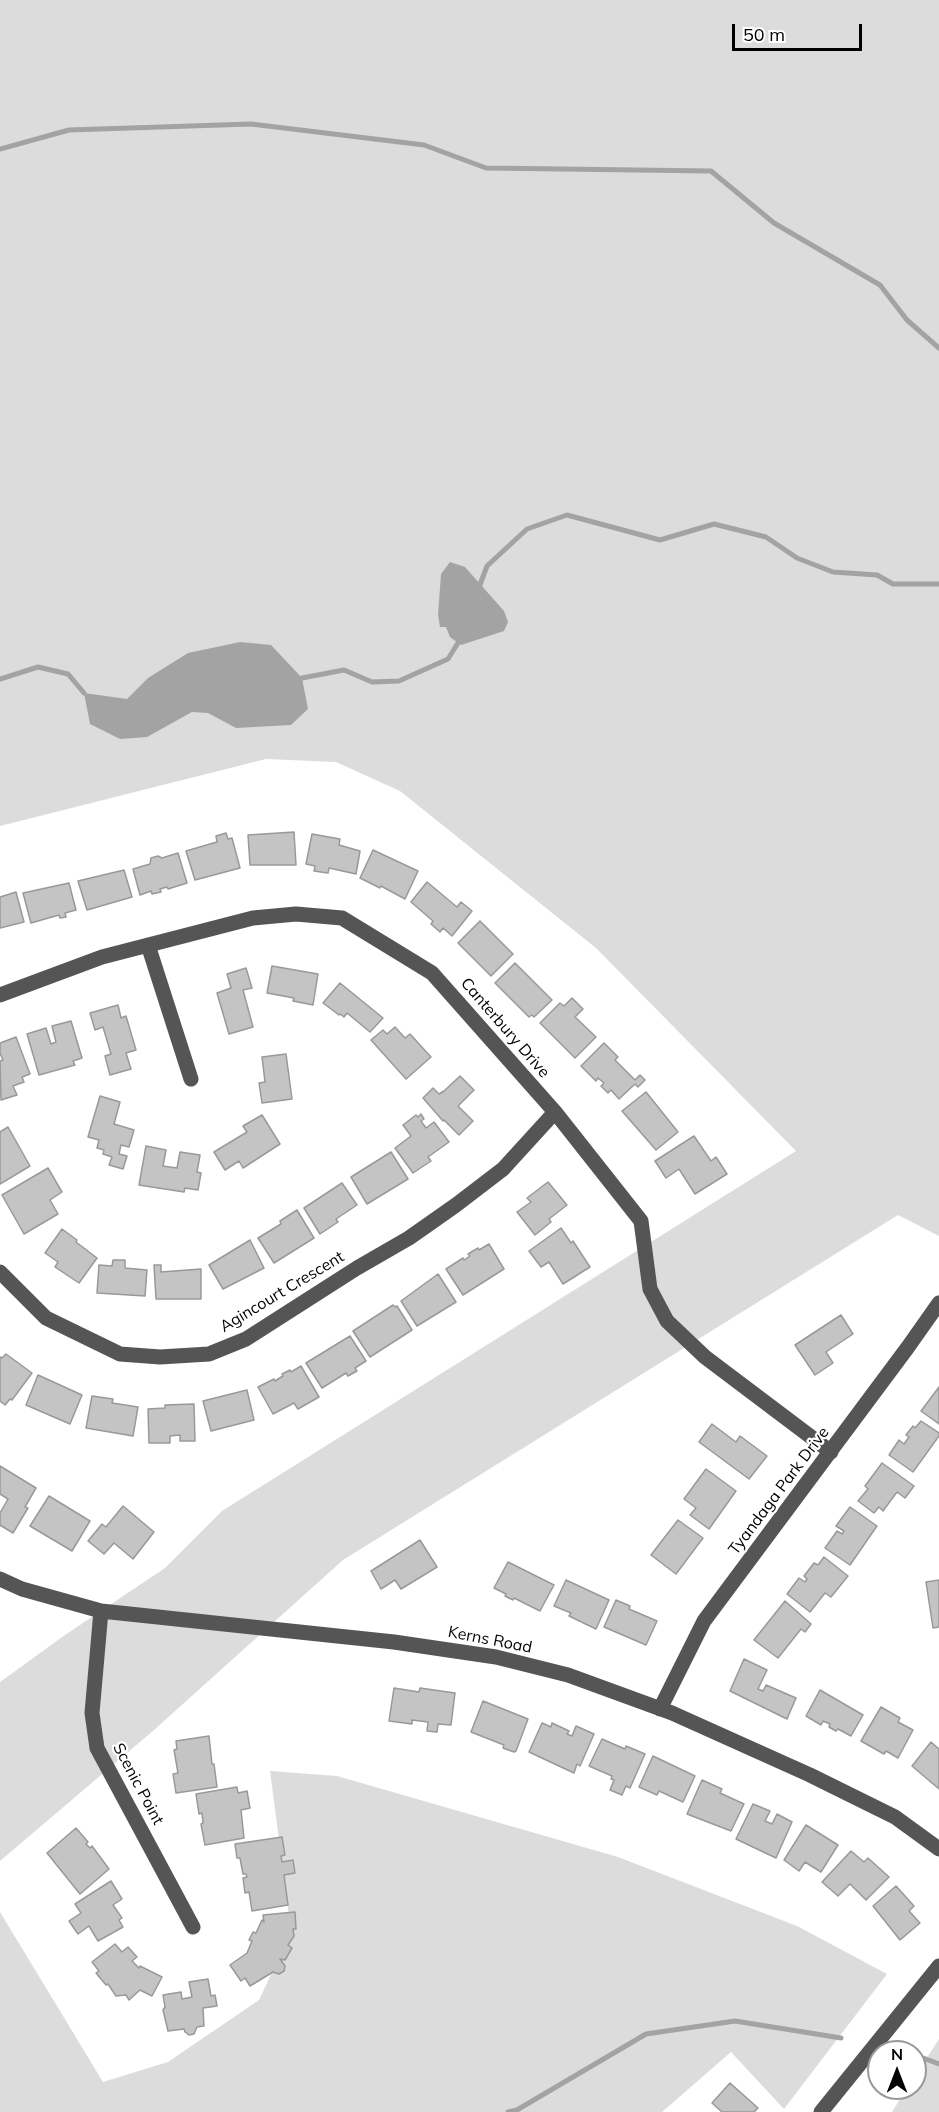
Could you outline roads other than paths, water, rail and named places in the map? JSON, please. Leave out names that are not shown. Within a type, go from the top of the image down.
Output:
[{"type":"street","name":"Canterbury Drive","points":[[0,994],[102,957],[253,918],[296,914],[342,918],[432,973],[555,1112],[641,1221],[650,1289],[667,1321],[705,1357],[831,1452]]},
{"type":"street","points":[[148,945],[191,1079]]},
{"type":"street","name":"Agincourt Crescent","points":[[0,1272],[46,1318],[120,1354],[160,1357],[209,1354],[255,1333],[409,1238],[503,1169],[555,1112]]},
{"type":"street","name":"Tyandaga Park Drive","points":[[660,1709],[704,1621],[939,1303]]},
{"type":"street","name":"Kerns Road","points":[[0,1579],[22,1589],[101,1611],[394,1642],[496,1657],[568,1675],[660,1709],[831,1785],[895,1817],[939,1849]]},
{"type":"street","name":"Scenic Point","points":[[101,1611],[92,1713],[97,1748],[194,1927]]},
{"type":"street","points":[[821,2112],[939,1966]]},
{"type":"waterway","points":[[0,149],[69,130],[251,124],[424,145],[486,168],[711,171],[774,223],[880,285],[907,320],[939,348]]},
{"type":"waterway","points":[[478,590],[487,566],[527,529],[567,515],[660,540],[714,524],[766,537],[797,558],[833,572],[877,575],[893,584],[939,584]]},
{"type":"waterway","points":[[302,678],[344,670],[372,682],[399,681],[448,659],[461,638]]},
{"type":"waterway","points":[[0,679],[38,667],[68,674],[84,693]]},
{"type":"waterway","points":[[508,2112],[517,2110],[646,2034],[735,2021],[841,2038]]},
{"type":"waterway","points":[[927,2060],[939,2064]]}]
